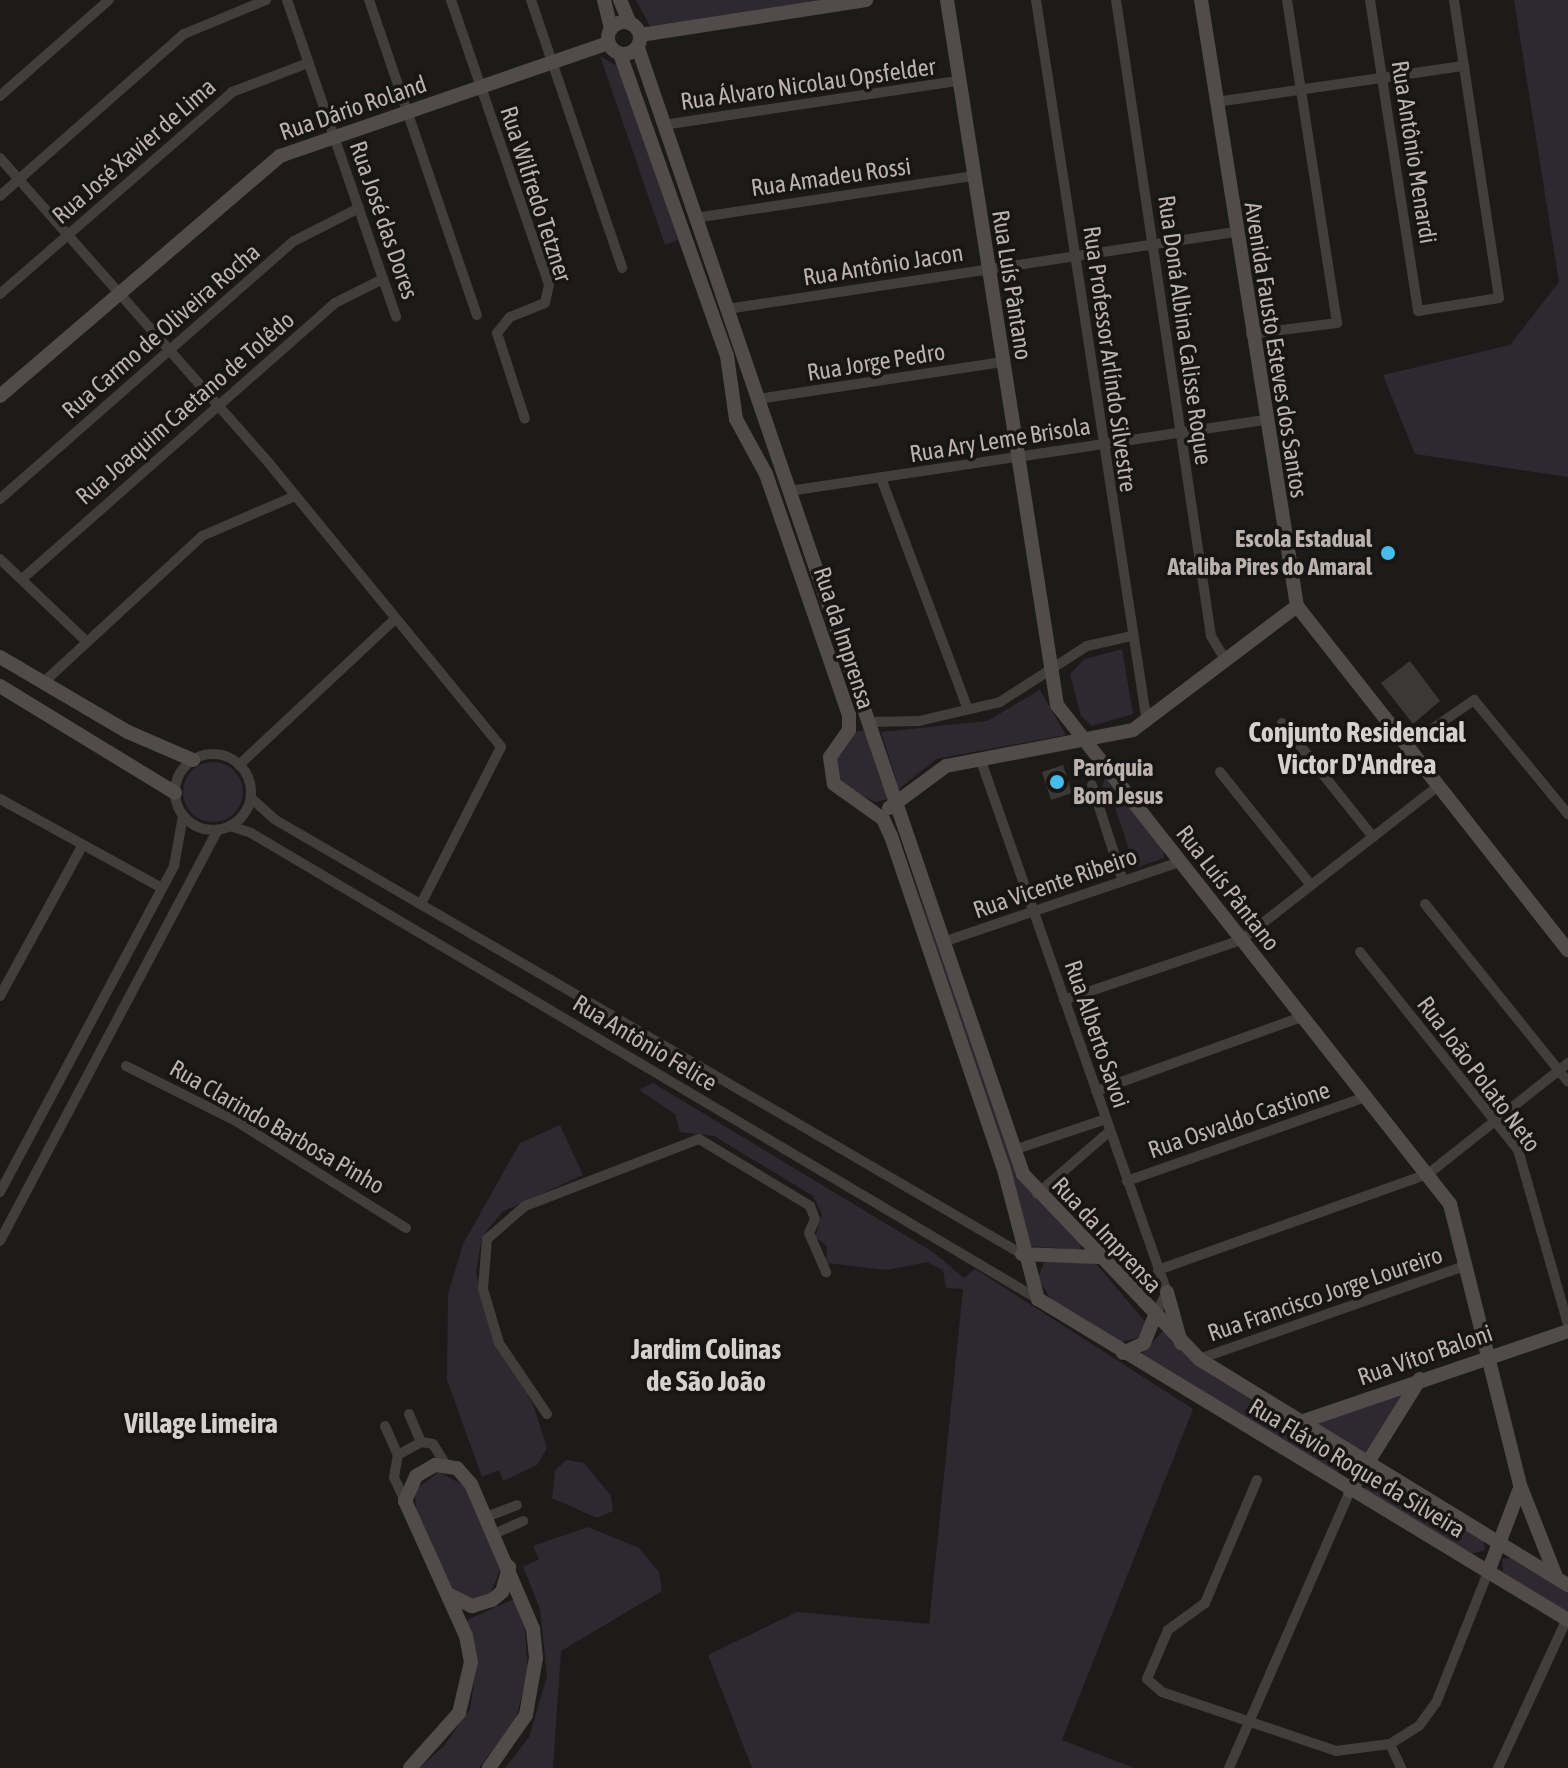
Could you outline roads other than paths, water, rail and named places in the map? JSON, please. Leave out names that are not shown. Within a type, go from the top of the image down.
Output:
[{"type":"street","points":[[0,96],[109,0]]},
{"type":"street","points":[[0,196],[184,34],[266,0]]},
{"type":"street","name":"Rua José das Dores","points":[[287,0],[396,317]]},
{"type":"street","points":[[369,0],[477,315]]},
{"type":"street","name":"Rua Wilfredo Tetzner","points":[[451,0],[549,285],[545,303],[510,317],[497,333],[525,419]]},
{"type":"street","points":[[531,0],[622,268]]},
{"type":"street","points":[[604,0],[610,36],[630,23]]},
{"type":"street","name":"Rua da Imprensa","points":[[620,0],[639,42],[663,125],[1014,1150],[1037,1194],[1154,1318]]},
{"type":"street","points":[[620,54],[639,42],[866,0]]},
{"type":"street","name":"Rua Luís Pântano","points":[[947,0],[1047,673],[1057,705],[1450,1204],[1520,1485],[1541,1551],[1563,1581]]},
{"type":"street","name":"Rua Professor Arlíndo Silvestre","points":[[1036,0],[1131,636],[1147,723]]},
{"type":"street","name":"Rua Doná Albina Calisse Roque","points":[[1116,0],[1211,636],[1226,661]]},
{"type":"street","name":"Avenida Fausto Esteves dos Santos","points":[[1201,0],[1263,420],[1297,606],[1568,950]]},
{"type":"street","points":[[1251,334],[1337,323],[1287,0]]},
{"type":"street","name":"Rua Antônio Menardi","points":[[1370,0],[1418,311],[1499,298],[1464,66]]},
{"type":"street","points":[[1216,102],[1464,66],[1454,0]]},
{"type":"street","name":"Rua Dário Roland","points":[[0,396],[253,174],[280,156],[552,63],[610,36]]},
{"type":"street","name":"Rua da Imprensa","points":[[610,36],[620,54],[726,353],[732,405],[766,474],[849,730],[830,757],[834,784],[875,812],[891,836],[993,1136],[1022,1254],[1038,1299]]},
{"type":"street","name":"Rua José Xavier de Lima","points":[[0,294],[232,92],[308,63]]},
{"type":"street","name":"Rua Álvaro Nicolau Opsfelder","points":[[663,125],[959,81]]},
{"type":"street","points":[[0,158],[247,439],[393,621],[501,747],[421,904]]},
{"type":"street","name":"Rua Amadeu Rossi","points":[[695,218],[974,176]]},
{"type":"street","name":"Rua Carmo de Oliveira Rocha","points":[[0,499],[294,241],[359,208]]},
{"type":"street","name":"Rua Antônio Jacon","points":[[727,309],[1235,232]]},
{"type":"street","name":"Rua Joaquim Caetano de Tolêdo","points":[[22,579],[335,303],[383,279]]},
{"type":"street","name":"Rua Jorge Pedro","points":[[758,399],[1002,362]]},
{"type":"street","points":[[732,405],[758,399]]},
{"type":"street","name":"Rua Ary Leme Brisola","points":[[789,491],[1263,420]]},
{"type":"street","points":[[881,478],[968,709]]},
{"type":"street","points":[[45,681],[202,536],[295,496]]},
{"type":"street","points":[[0,559],[86,641]]},
{"type":"street","points":[[875,812],[896,806],[946,766],[1083,741],[1147,723],[1297,606]]},
{"type":"street","points":[[239,765],[393,621]]},
{"type":"street","points":[[849,730],[868,722],[919,721],[1019,694],[1087,646],[1131,636]]},
{"type":"street","points":[[0,657],[128,732],[193,760],[217,755],[239,765],[251,798],[230,826],[218,830],[183,816]]},
{"type":"street","points":[[0,686],[175,793],[183,816],[174,866],[0,1192]]},
{"type":"street","points":[[1406,747],[1474,700],[1568,814]]},
{"type":"street","points":[[1282,723],[1373,837]]},
{"type":"street","points":[[175,793],[193,760]]},
{"type":"street","name":"Rua Alberto Savoi","points":[[981,761],[1167,1292]]},
{"type":"street","points":[[1220,772],[1311,885]]},
{"type":"street","points":[[1092,785],[1123,881]]},
{"type":"street","points":[[1064,1000],[1241,940],[1438,786]]},
{"type":"street","name":"Rua Antônio Felice","points":[[251,798],[274,819],[1022,1254]]},
{"type":"street","points":[[0,799],[162,888]]},
{"type":"street","name":"Rua Antônio Felice","points":[[230,826],[251,833],[1038,1299]]},
{"type":"street","points":[[0,1241],[218,830]]},
{"type":"street","points":[[0,996],[82,846]]},
{"type":"street","name":"Rua Vicente Ribeiro","points":[[943,942],[1179,862]]},
{"type":"street","points":[[1425,904],[1564,1067],[1568,1082]]},
{"type":"street","name":"Rua João Polato Neto","points":[[1360,952],[1495,1121],[1528,1172],[1568,1324]]},
{"type":"street","points":[[1096,1091],[1302,1017]]},
{"type":"street","name":"Rua Clarindo Barbosa Pinho","points":[[126,1066],[236,1121],[406,1228]]},
{"type":"street","points":[[1158,1270],[1428,1174],[1564,1067]]},
{"type":"street","name":"Rua Osvaldo Castione","points":[[1127,1181],[1365,1097]]},
{"type":"street","points":[[1014,1150],[1106,1119]]},
{"type":"street","points":[[1037,1194],[1110,1131]]},
{"type":"street","points":[[547,1414],[499,1343],[481,1266],[495,1226],[525,1206],[699,1139],[810,1206],[815,1219],[809,1233],[826,1272]]},
{"type":"street","points":[[1022,1254],[1097,1257]]},
{"type":"street","name":"Rua Francisco Jorge Loureiro","points":[[1199,1359],[1465,1266]]},
{"type":"street","points":[[1038,1299],[1123,1353],[1144,1343],[1167,1292]]},
{"type":"street","points":[[1167,1292],[1181,1343]]},
{"type":"street","name":"Rua Flávio Roque da Silveira","points":[[1154,1318],[1199,1359],[1298,1423],[1563,1581]]},
{"type":"street","name":"Rua Vítor Baloni","points":[[1298,1423],[1487,1356],[1568,1331]]},
{"type":"street","name":"Rua Flávio Roque da Silveira","points":[[1123,1353],[1568,1620]]},
{"type":"street","points":[[1229,1768],[1350,1491],[1420,1379]]},
{"type":"street","points":[[409,1414],[421,1442]]},
{"type":"street","points":[[385,1426],[398,1455],[394,1477],[466,1636],[468,1689],[444,1735],[410,1768]]},
{"type":"street","points":[[398,1455],[421,1442],[433,1444],[447,1466],[465,1475],[509,1567],[533,1629],[534,1684],[513,1740],[489,1768]]},
{"type":"street","points":[[405,1501],[416,1476],[447,1466]]},
{"type":"street","points":[[1257,1480],[1205,1603],[1173,1621],[1147,1679],[1162,1692],[1336,1751],[1390,1744],[1419,1726],[1436,1703],[1500,1545],[1520,1485]]},
{"type":"street","points":[[486,1517],[517,1505]]},
{"type":"street","points":[[494,1534],[523,1521]]},
{"type":"street","points":[[1481,1534],[1506,1529]]},
{"type":"street","points":[[448,1594],[472,1606],[492,1600],[502,1592],[509,1567]]},
{"type":"street","points":[[1498,1768],[1568,1620]]},
{"type":"street","points":[[1390,1744],[1401,1768]]},
{"type":"place","name":"Escola Estadual Ataliba Pires do Amaral","points":[[1388,553]]},
{"type":"place","name":"Paróquia Bom Jesus","points":[[1057,782]]},
{"type":"district","name":"Conjunto Residencial Victor D'Andrea","points":[[1357,748]]},
{"type":"district","name":"Jardim Colinas de São João","points":[[706,1365]]},
{"type":"district","name":"Village Limeira","points":[[201,1423]]}]
